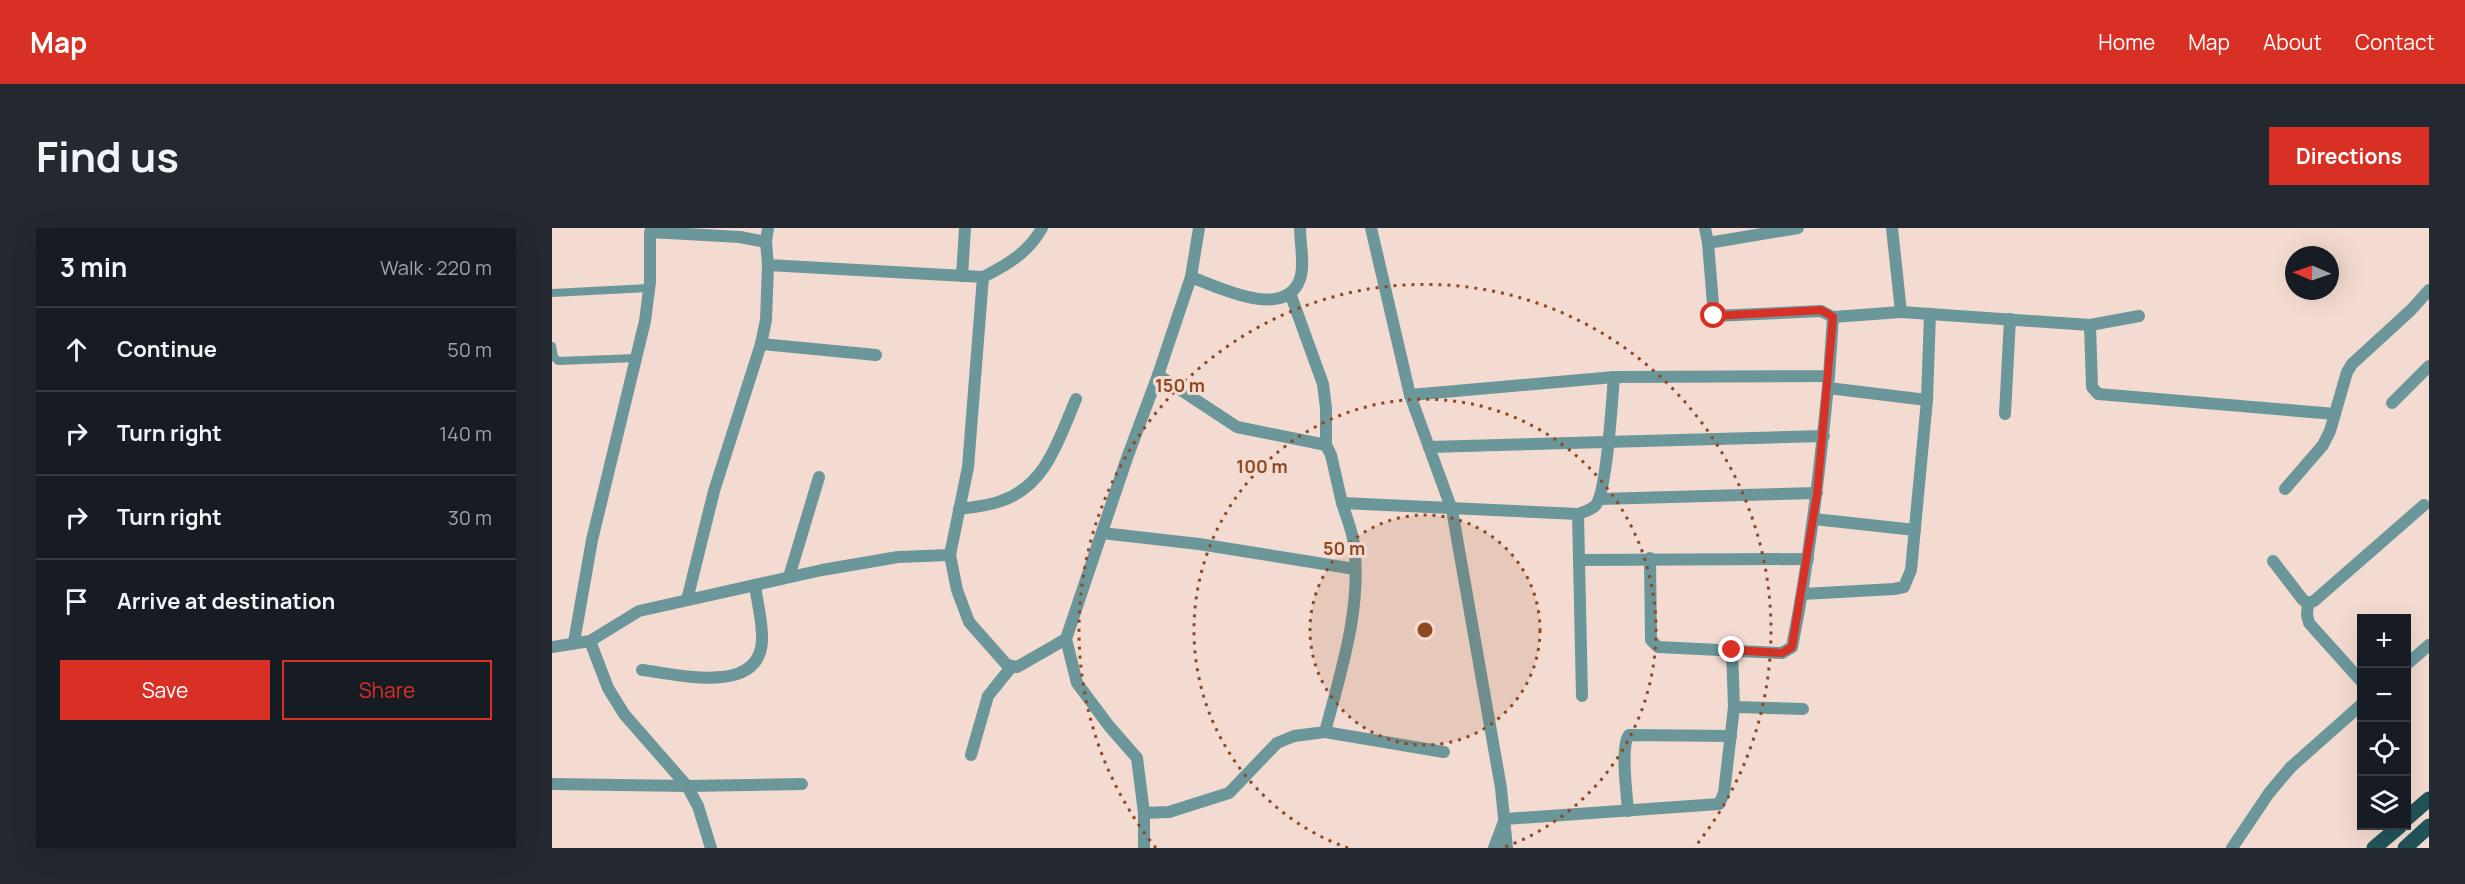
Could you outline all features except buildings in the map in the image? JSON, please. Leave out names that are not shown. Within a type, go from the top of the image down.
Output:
[{"type":"main road","points":[[2411,815],[2429,799]]},
{"type":"main road","points":[[2405,848],[2429,826]]},
{"type":"main road","points":[[2374,848],[2394,830]]},
{"type":"street","points":[[687,600],[714,491],[761,344],[766,320],[768,228]]},
{"type":"street","points":[[962,276],[965,228]]},
{"type":"street","points":[[768,266],[983,278],[1015,259],[1035,242],[1042,228]]},
{"type":"street","points":[[1144,848],[1144,813],[1137,758],[1109,726],[1077,683],[1066,639],[1191,277],[1198,228]]},
{"type":"street","points":[[1191,277],[1263,301],[1290,293],[1296,288],[1301,277],[1300,228]]},
{"type":"street","points":[[1371,228],[1410,395],[1452,510],[1472,612],[1505,819],[1507,848]]},
{"type":"street","points":[[1704,228],[1708,243],[1714,316],[1821,310],[1833,317],[1901,312],[2090,325],[2139,316]]},
{"type":"street","points":[[1708,243],[1798,228]]},
{"type":"street","points":[[1892,228],[1901,312]]},
{"type":"street","points":[[574,642],[592,540],[645,321],[649,288],[649,230],[740,237],[766,242]]},
{"type":"street","points":[[983,278],[968,467],[950,555],[957,590],[969,622],[1007,665],[1017,667],[1066,639]]},
{"type":"street","points":[[2285,489],[2323,446],[2347,372],[2352,364],[2411,310],[2429,290]]},
{"type":"street","points":[[1290,293],[1323,384],[1326,408],[1326,445],[1332,454],[1342,503],[1354,542],[1352,627],[1325,732]]},
{"type":"street","points":[[1803,594],[1894,590],[1904,587],[1911,570],[1915,530],[1927,400],[1930,314]]},
{"type":"street","points":[[1650,558],[1651,640],[1653,644],[1658,647],[1782,653],[1792,647],[1803,594],[1814,519],[1824,436],[1833,317]]},
{"type":"street","points":[[2005,414],[2010,319]]},
{"type":"street","points":[[2090,325],[2092,387],[2098,394],[2335,414]]},
{"type":"street","points":[[761,344],[876,355]]},
{"type":"street","points":[[2392,403],[2429,366]]},
{"type":"street","points":[[1158,375],[1237,427],[1326,445]]},
{"type":"street","points":[[1410,395],[1614,377],[1828,382],[1927,400]]},
{"type":"street","points":[[1342,503],[1452,510],[1578,514],[1594,507],[1599,499],[1614,377]]},
{"type":"street","points":[[959,509],[1001,501],[1026,489],[1041,474],[1055,449],[1076,399]]},
{"type":"street","points":[[1430,447],[1824,436]]},
{"type":"street","points":[[789,577],[819,477]]},
{"type":"street","points":[[1599,499],[1817,494]]},
{"type":"street","points":[[2273,561],[2303,600],[2308,603],[2314,601],[2427,506]]},
{"type":"street","points":[[1578,514],[1582,696]]},
{"type":"street","points":[[1814,519],[1915,530]]},
{"type":"street","points":[[1102,533],[1199,544],[1355,569]]},
{"type":"street","points":[[552,647],[590,640],[639,611],[789,577],[898,557],[950,555]]},
{"type":"street","points":[[1579,560],[1808,559]]},
{"type":"street","points":[[642,670],[710,679],[741,672],[752,665],[760,654],[762,639],[754,585]]},
{"type":"street","points":[[2308,603],[2309,623],[2357,677]]},
{"type":"street","points":[[590,640],[608,687],[624,714],[687,786],[698,806],[711,848]]},
{"type":"street","points":[[2411,660],[2429,645]]},
{"type":"street","points":[[1505,819],[1719,804],[1724,793],[1734,707],[1732,650]]},
{"type":"street","points":[[971,756],[988,696],[1012,666]]},
{"type":"street","points":[[1734,707],[1803,709]]},
{"type":"street","points":[[2232,848],[2269,793],[2291,767],[2357,708]]},
{"type":"street","points":[[1144,813],[1169,813],[1228,793],[1277,743],[1294,736],[1325,732],[1444,752]]},
{"type":"street","points":[[1628,811],[1625,740],[1629,735],[1731,736]]},
{"type":"street","points":[[552,784],[687,786],[802,784]]},
{"type":"street","points":[[1494,848],[1505,819]]},
{"type":"lane","points":[[552,293],[649,288]]},
{"type":"lane","points":[[552,346],[554,357],[558,361],[636,358]]},
{"type":"route","points":[[1714,316],[1821,310],[1833,317],[1817,494],[1803,594],[1792,647],[1782,653],[1732,650]]}]
